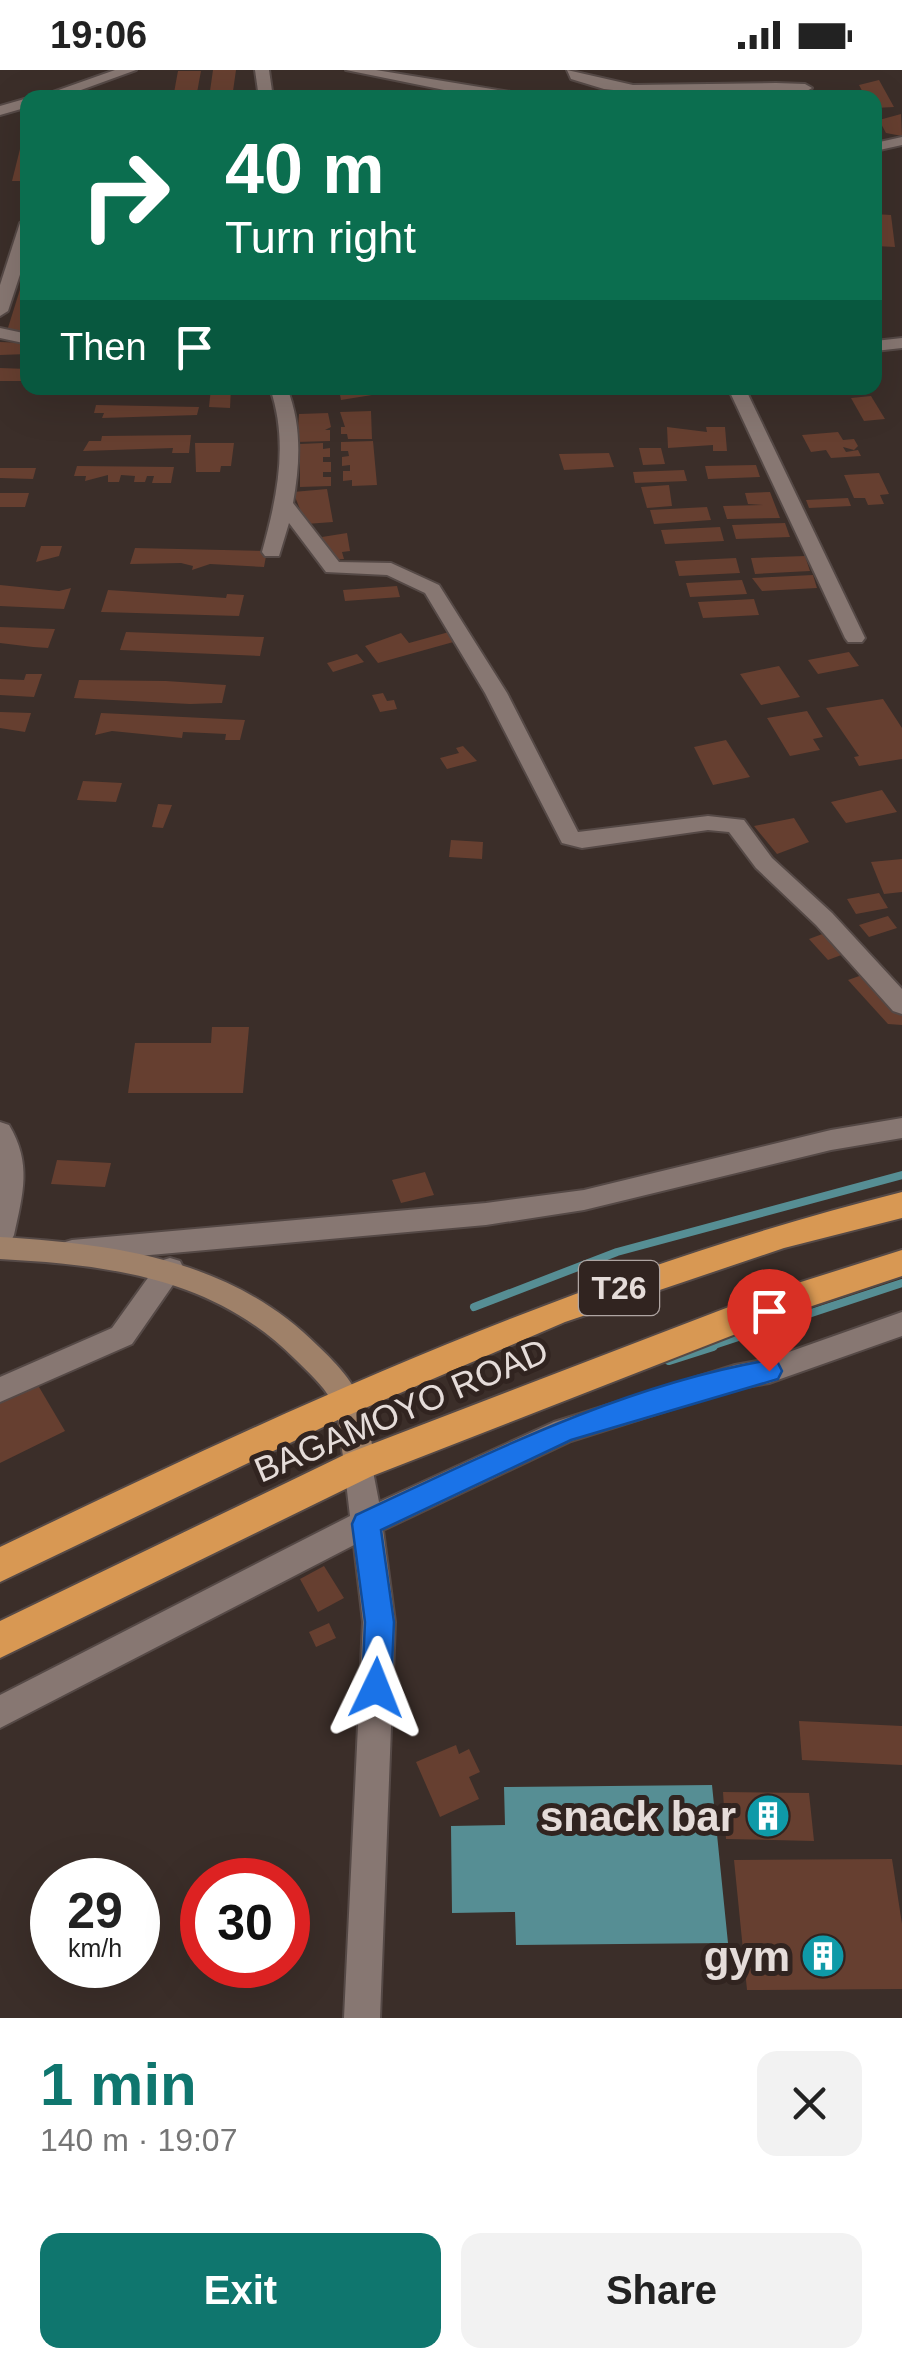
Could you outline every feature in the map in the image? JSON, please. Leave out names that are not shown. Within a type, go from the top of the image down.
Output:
[{"type":"highway","name":"BAGAMOYO ROAD","points":[[0,1565],[345,1398],[564,1306],[760,1242],[902,1206]]},
{"type":"highway","name":"BAGAMOYO ROAD","points":[[0,1640],[358,1464],[772,1305],[902,1263]]},
{"type":"street","points":[[68,90],[129,70]]},
{"type":"street","points":[[354,70],[468,90]]},
{"type":"street","points":[[574,70],[576,76],[591,81],[638,90]]},
{"type":"street","points":[[675,90],[752,84],[786,90]]},
{"type":"street","points":[[0,311],[20,234]]},
{"type":"street","points":[[272,552],[282,503],[289,429],[282,395]]},
{"type":"street","points":[[739,395],[855,638]]},
{"type":"street","points":[[282,503],[333,568],[391,569],[432,589],[496,693],[570,838],[582,840],[708,822],[736,825],[764,864],[813,908],[902,1005]]},
{"type":"street","points":[[67,1251],[486,1214],[584,1200],[830,1140],[902,1128]]},
{"type":"street","points":[[0,1132],[10,1145],[13,1168],[0,1235]]},
{"type":"street","points":[[0,1248],[67,1251],[170,1269],[226,1291],[274,1320],[345,1398],[379,1622],[362,2018]]},
{"type":"street","points":[[0,1390],[122,1336],[170,1269]]},
{"type":"street","points":[[0,1712],[366,1524],[564,1431],[735,1377],[769,1371],[902,1324]]},
{"type":"water","points":[[712,1785],[728,1943],[516,1945],[515,1912],[452,1913],[451,1826],[505,1825],[504,1787]]},
{"type":"building","points":[[213,70],[236,70],[233,90],[210,90]]},
{"type":"building","points":[[178,71],[201,71],[197,90],[174,90]]},
{"type":"building","points":[[879,80],[894,107],[882,108],[882,90],[862,90],[859,85]]},
{"type":"building","points":[[901,114],[902,136],[886,133],[882,119]]},
{"type":"building","points":[[20,149],[20,181],[12,181]]},
{"type":"building","points":[[882,214],[891,215],[895,247],[882,246]]},
{"type":"building","points":[[20,289],[20,331],[7,331]]},
{"type":"building","points":[[0,342],[20,343],[20,354],[0,355]]},
{"type":"building","points":[[0,368],[20,369],[20,381],[0,381]]},
{"type":"building","points":[[210,395],[231,395],[230,408],[209,407]]},
{"type":"building","points":[[340,395],[372,395],[341,400]]},
{"type":"building","points":[[871,396],[885,419],[864,421],[851,398]]},
{"type":"building","points":[[96,405],[199,407],[197,415],[102,418],[104,413],[94,413]]},
{"type":"building","points":[[371,411],[372,439],[348,439],[347,434],[341,434],[341,427],[345,427],[340,412]]},
{"type":"building","points":[[328,413],[331,427],[325,430],[330,430],[330,441],[297,442],[299,414]]},
{"type":"building","points":[[667,427],[707,432],[706,427],[725,427],[727,451],[713,451],[713,445],[668,448]]},
{"type":"building","points":[[838,432],[843,440],[854,439],[858,446],[854,450],[843,447],[846,452],[858,450],[861,456],[831,458],[826,450],[811,452],[802,435]]},
{"type":"building","points":[[191,435],[189,453],[172,453],[173,448],[83,451],[89,441],[101,441],[102,436]]},
{"type":"building","points":[[373,441],[377,485],[352,486],[352,480],[343,481],[343,471],[350,471],[350,465],[342,466],[342,457],[349,456],[348,451],[341,451],[341,442]]},
{"type":"building","points":[[195,443],[234,443],[231,466],[221,466],[220,472],[196,472]]},
{"type":"building","points":[[323,443],[323,449],[330,448],[330,457],[323,457],[323,462],[331,462],[331,472],[323,472],[323,477],[331,477],[331,486],[300,487],[300,444]]},
{"type":"building","points":[[639,448],[661,448],[665,464],[643,465]]},
{"type":"building","points":[[609,453],[614,467],[564,470],[559,454]]},
{"type":"building","points":[[756,465],[760,477],[708,479],[705,466]]},
{"type":"building","points":[[77,466],[174,467],[171,483],[152,483],[154,476],[147,476],[145,482],[134,482],[135,476],[121,475],[119,482],[108,482],[108,475],[85,481],[86,476],[74,476]]},
{"type":"building","points":[[0,468],[36,468],[33,479],[0,478]]},
{"type":"building","points":[[684,470],[687,481],[635,483],[633,472]]},
{"type":"building","points":[[879,473],[889,494],[880,495],[884,504],[868,505],[865,498],[854,498],[844,475]]},
{"type":"building","points":[[669,485],[672,506],[647,508],[641,487]]},
{"type":"building","points":[[327,489],[333,522],[306,524],[293,492]]},
{"type":"building","points":[[770,492],[780,518],[727,519],[723,506],[763,505],[748,504],[745,493]]},
{"type":"building","points":[[0,493],[29,493],[25,507],[0,507]]},
{"type":"building","points":[[848,498],[851,506],[809,508],[806,500]]},
{"type":"building","points":[[707,507],[711,520],[654,524],[650,510]]},
{"type":"building","points":[[785,523],[790,537],[736,539],[732,525]]},
{"type":"building","points":[[720,527],[724,541],[665,544],[661,530]]},
{"type":"building","points":[[347,533],[350,551],[342,552],[344,559],[330,560],[322,537]]},
{"type":"building","points":[[41,546],[62,546],[59,556],[36,562]]},
{"type":"building","points":[[135,548],[267,551],[264,567],[210,564],[192,570],[193,566],[181,563],[130,564]]},
{"type":"building","points":[[805,556],[810,571],[755,574],[751,558]]},
{"type":"building","points":[[736,558],[740,573],[679,576],[675,561]]},
{"type":"building","points":[[813,575],[817,588],[762,591],[752,578]]},
{"type":"building","points":[[742,580],[747,594],[690,597],[686,583]]},
{"type":"building","points":[[0,585],[59,591],[71,588],[64,609],[0,606]]},
{"type":"building","points":[[397,586],[400,597],[345,601],[343,590]]},
{"type":"building","points":[[108,590],[226,598],[227,594],[244,595],[239,616],[101,612]]},
{"type":"building","points":[[754,599],[759,615],[703,618],[698,602]]},
{"type":"building","points":[[0,627],[55,629],[48,648],[0,643]]},
{"type":"building","points":[[126,632],[264,637],[260,656],[120,650]]},
{"type":"building","points":[[449,632],[457,641],[378,663],[365,646],[401,633],[409,643]]},
{"type":"building","points":[[849,652],[859,666],[818,674],[808,660]]},
{"type":"building","points":[[357,654],[364,662],[333,672],[327,663]]},
{"type":"building","points":[[779,666],[800,697],[761,705],[740,674]]},
{"type":"building","points":[[26,674],[42,674],[34,697],[0,695],[0,679],[24,680]]},
{"type":"building","points":[[79,680],[226,685],[222,703],[190,704],[74,698]]},
{"type":"building","points":[[383,693],[387,701],[394,700],[397,709],[380,712],[372,695]]},
{"type":"building","points":[[883,699],[902,728],[902,759],[859,766],[854,757],[859,756],[826,708]]},
{"type":"building","points":[[807,711],[823,737],[813,739],[820,750],[790,756],[767,718]]},
{"type":"building","points":[[0,712],[31,713],[25,732],[0,728]]},
{"type":"building","points":[[101,713],[245,720],[240,740],[225,740],[226,734],[183,732],[182,738],[112,731],[95,735]]},
{"type":"building","points":[[726,740],[750,777],[713,785],[694,747]]},
{"type":"building","points":[[463,746],[477,761],[447,769],[440,758],[459,753],[456,748]]},
{"type":"building","points":[[83,781],[122,783],[116,802],[77,800]]},
{"type":"building","points":[[882,790],[897,812],[846,823],[831,802]]},
{"type":"building","points":[[158,804],[172,805],[163,828],[152,827]]},
{"type":"building","points":[[794,818],[809,842],[777,854],[754,826]]},
{"type":"building","points":[[451,840],[483,842],[482,859],[449,857]]},
{"type":"building","points":[[902,859],[902,892],[884,894],[871,862]]},
{"type":"building","points":[[879,893],[888,908],[856,914],[847,899]]},
{"type":"building","points":[[888,916],[897,928],[869,937],[859,925]]},
{"type":"building","points":[[825,933],[844,954],[828,960],[809,939]]},
{"type":"building","points":[[862,975],[902,1015],[902,1025],[888,1024],[848,980]]},
{"type":"building","points":[[212,1027],[249,1027],[243,1093],[128,1093],[135,1043],[211,1043]]},
{"type":"building","points":[[57,1160],[111,1163],[105,1187],[51,1184]]},
{"type":"building","points":[[425,1172],[434,1195],[401,1203],[392,1180]]},
{"type":"building","points":[[36,1382],[65,1431],[0,1463],[0,1400]]},
{"type":"building","points":[[324,1566],[344,1598],[318,1612],[300,1579]]},
{"type":"building","points":[[329,1623],[336,1638],[316,1647],[309,1632]]},
{"type":"building","points":[[799,1721],[902,1726],[902,1765],[802,1760]]},
{"type":"building","points":[[456,1745],[459,1754],[469,1749],[480,1772],[469,1777],[479,1799],[440,1817],[416,1762]]},
{"type":"building","name":"snack bar","points":[[723,1792],[809,1793],[814,1841],[726,1839]]},
{"type":"building","name":"gym","points":[[892,1859],[902,1924],[902,1989],[747,1990],[734,1860]]},
{"type":"waterway","points":[[474,1307],[617,1252],[902,1175]]},
{"type":"waterway","points":[[705,1348],[902,1283]]},
{"type":"waterway","points":[[669,1360],[713,1346]]},
{"type":"place","name":"snack bar","points":[[768,1816]]},
{"type":"place","name":"gym","points":[[823,1956]]},
{"type":"route","points":[[376,1688],[379,1622],[375,1566],[366,1524],[564,1431],[735,1377],[769,1371]]}]
